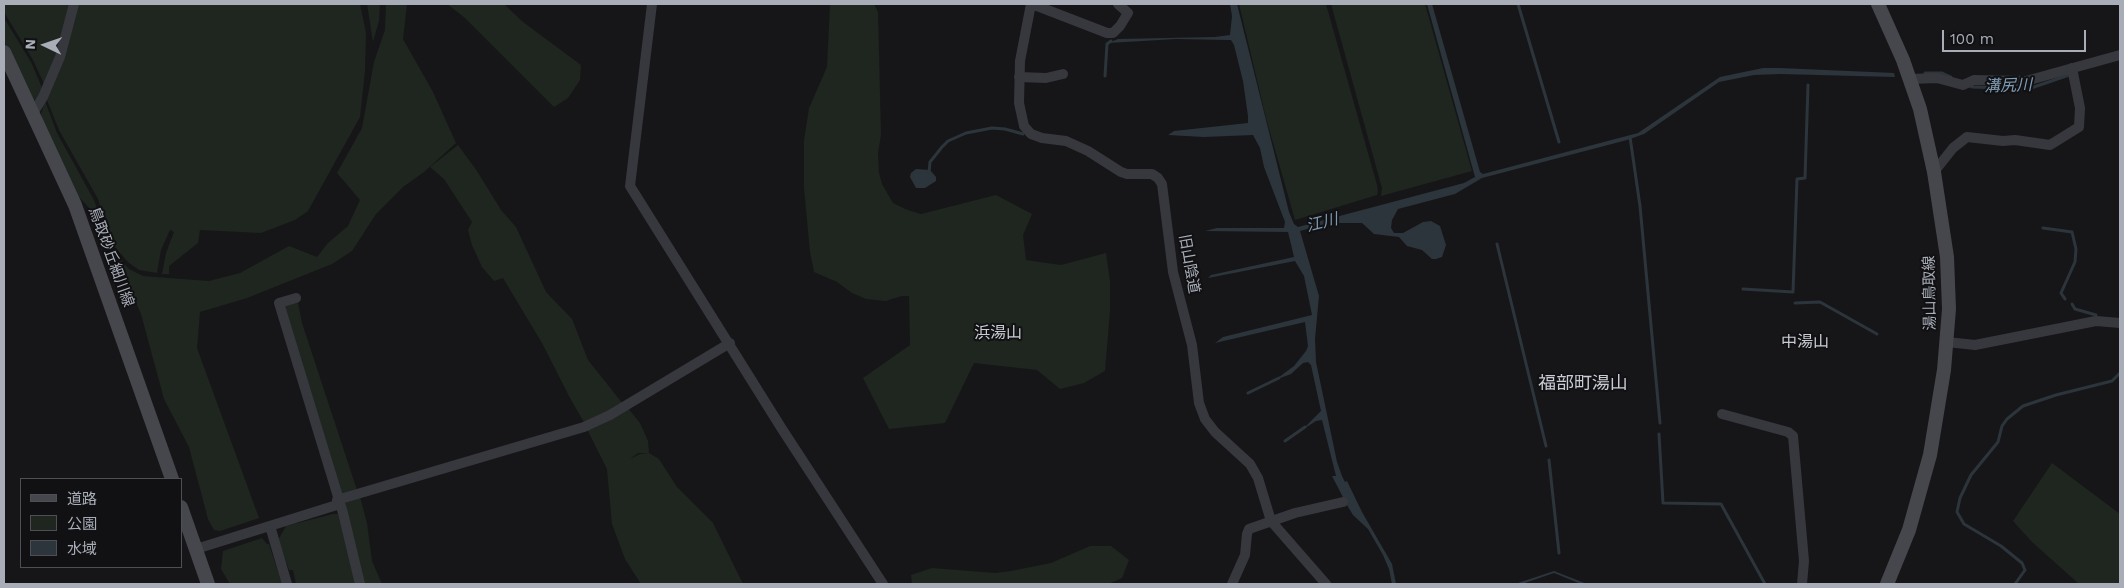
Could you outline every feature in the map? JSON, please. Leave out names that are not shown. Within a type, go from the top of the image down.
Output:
[{"type":"main road","name":"湯山鳥取線","points":[[1878,4],[1888,22],[1920,109],[1934,172],[1948,257],[1949,309],[1947,342],[1930,455],[1909,530],[1887,584]]},
{"type":"main road","name":"鳥取砂丘細川線","points":[[4,52],[76,205],[172,478]]},
{"type":"main road","points":[[182,510],[208,584]]},
{"type":"street","points":[[33,113],[44,97],[60,57],[74,4]]},
{"type":"street","points":[[652,4],[630,186],[883,584]]},
{"type":"street","points":[[1032,4],[1107,33],[1113,33],[1128,13],[1118,4]]},
{"type":"street","name":"旧山陰道","points":[[1032,4],[1023,42],[1020,77],[1021,115],[1024,126],[1031,134],[1042,138],[1066,141],[1088,151],[1121,172],[1127,174],[1152,174],[1162,184],[1173,272],[1192,346],[1199,403],[1206,419],[1215,432],[1250,464],[1258,478],[1271,521],[1326,584]]},
{"type":"street","points":[[1910,79],[1937,78],[1963,85],[1974,80],[2026,82],[2120,55]]},
{"type":"street","points":[[1934,172],[1953,148],[1967,137],[2003,141],[2015,140],[2050,145],[2079,127],[2080,108],[2072,68]]},
{"type":"street","points":[[1020,77],[1046,78],[1063,74]]},
{"type":"street","points":[[296,298],[279,303],[338,502],[360,584]]},
{"type":"street","points":[[1947,342],[1975,345],[2096,321],[2120,323]]},
{"type":"street","points":[[196,549],[338,502],[584,427],[610,415],[730,343]]},
{"type":"street","points":[[1722,414],[1788,432],[1793,436],[1804,561],[1802,584]]},
{"type":"street","points":[[1232,584],[1243,561],[1249,529],[1271,521],[1342,502]]},
{"type":"street","points":[[270,526],[286,584]]},
{"type":"green space","points":[[4,4],[72,4],[45,86],[33,60],[4,12]]},
{"type":"green space","points":[[77,4],[360,4],[366,33],[365,71],[360,117],[308,211],[295,220],[261,233],[200,230],[198,243],[169,266],[169,274],[162,274],[166,253],[174,232],[170,230],[161,250],[157,273],[139,270],[128,262],[113,245],[98,199],[59,130],[46,98]]},
{"type":"green space","points":[[367,4],[380,4],[379,21],[373,42]]},
{"type":"green space","points":[[386,4],[407,4],[403,39],[433,92],[456,143],[424,172],[403,187],[376,214],[352,251],[332,264],[247,298],[200,312],[197,348],[259,518],[220,531],[214,530],[208,519],[189,447],[164,399],[141,314],[114,253],[129,269],[143,276],[209,281],[240,273],[289,246],[317,257],[328,243],[348,226],[360,200],[337,173],[362,128],[374,62],[385,30]]},
{"type":"green space","points":[[447,4],[504,4],[523,22],[581,65],[580,80],[568,98],[554,107],[465,18]]},
{"type":"green space","points":[[830,4],[874,4],[878,12],[881,135],[878,153],[879,173],[882,184],[893,203],[921,214],[996,195],[1032,214],[1023,235],[1026,260],[1061,265],[1106,253],[1110,281],[1110,311],[1105,371],[1084,383],[1060,389],[1037,370],[974,363],[945,423],[889,429],[863,378],[910,345],[909,296],[886,301],[866,299],[852,293],[837,282],[814,272],[810,252],[804,188],[804,141],[809,108],[827,67]]},
{"type":"green space","points":[[1239,4],[1326,4],[1377,185],[1377,195],[1295,220],[1266,118]]},
{"type":"green space","points":[[1331,4],[1425,4],[1472,171],[1381,196],[1382,188]]},
{"type":"green space","points":[[4,18],[31,62],[43,90],[35,100],[32,99],[4,42]]},
{"type":"green space","points":[[45,101],[57,133],[94,200],[108,239],[90,209],[76,194],[43,124],[41,114]]},
{"type":"green space","points":[[458,145],[477,171],[501,210],[516,227],[546,292],[572,319],[588,360],[623,404],[585,424],[542,343],[503,278],[494,281],[482,267],[472,245],[468,230],[472,222],[444,179],[430,167]]},
{"type":"green space","points":[[298,303],[302,323],[357,490],[339,495],[287,319],[285,304]]},
{"type":"green space","points":[[628,408],[640,423],[648,441],[649,453],[659,459],[677,487],[713,523],[743,584],[641,584],[625,559],[612,524],[607,469],[587,429]]},
{"type":"green space","points":[[2052,463],[2120,514],[2120,584],[2079,584],[2032,542],[2013,521]]},
{"type":"green space","points":[[360,497],[367,523],[372,561],[382,584],[362,584],[345,502]]},
{"type":"green space","points":[[338,514],[357,584],[296,584],[293,570],[289,570],[278,540],[286,526]]},
{"type":"green space","points":[[262,538],[269,544],[282,584],[230,584],[221,569],[223,551]]},
{"type":"green space","points":[[1090,546],[1111,546],[1129,560],[1122,578],[1108,584],[912,584],[911,575],[932,568],[995,573],[1011,571],[1051,563]]},
{"type":"water","name":"江川","points":[[1230,4],[1237,4],[1289,212],[1294,224],[1298,227],[1464,183],[1475,177],[1427,4],[1432,4],[1480,172],[1483,174],[1638,133],[1720,77],[1763,68],[1780,68],[1894,73],[1895,77],[1780,74],[1754,75],[1719,82],[1644,134],[1482,178],[1455,194],[1398,209],[1392,220],[1391,228],[1394,233],[1403,233],[1423,222],[1431,221],[1440,226],[1446,245],[1442,257],[1436,259],[1432,259],[1422,250],[1407,246],[1399,237],[1374,234],[1362,223],[1330,223],[1300,231],[1319,296],[1315,339],[1316,362],[1337,462],[1345,482],[1347,481],[1362,512],[1392,564],[1396,584],[1392,584],[1389,569],[1383,555],[1368,529],[1353,515],[1332,476],[1336,476],[1322,420],[1316,421],[1302,430],[1321,411],[1311,365],[1308,362],[1303,363],[1291,374],[1275,380],[1294,366],[1306,351],[1308,346],[1305,322],[1215,343],[1223,337],[1312,315],[1304,276],[1295,261],[1208,278],[1211,275],[1294,257],[1288,232],[1205,231],[1217,228],[1284,228],[1285,222],[1264,167],[1260,148],[1253,135],[1204,137],[1168,135],[1174,131],[1248,123],[1243,81],[1234,45],[1231,40],[1176,39],[1108,43],[1118,39],[1230,35],[1232,16]]},
{"type":"water","points":[[916,169],[930,170],[936,177],[936,181],[925,188],[916,188],[910,177],[911,173]]},
{"type":"water","points":[[1554,571],[1587,584],[1581,584],[1554,573],[1522,584],[1515,584]]},
{"type":"waterway","points":[[1518,4],[1559,142]]},
{"type":"waterway","points":[[1105,76],[1107,44],[1111,41]]},
{"type":"waterway","name":"溝尻川","points":[[1925,73],[1942,73],[1951,77]]},
{"type":"waterway","name":"溝尻川","points":[[1968,85],[1972,87],[2028,89],[2072,74]]},
{"type":"waterway","points":[[1743,289],[1793,292],[1797,179],[1805,178],[1808,85]]},
{"type":"waterway","points":[[929,173],[930,162],[942,147],[948,141],[966,133],[992,128],[1023,134]]},
{"type":"waterway","points":[[1630,137],[1640,206],[1660,423]]},
{"type":"waterway","points":[[2043,228],[2072,232],[2076,249],[2075,262],[2061,293],[2065,299]]},
{"type":"waterway","points":[[1497,244],[1546,446]]},
{"type":"waterway","points":[[1795,303],[1820,302],[1877,334]]},
{"type":"waterway","points":[[2072,304],[2075,309],[2096,315]]},
{"type":"waterway","points":[[2015,584],[2025,570],[2022,563],[2001,546],[1964,524],[1957,512],[1960,498],[1971,475],[1998,442],[2002,426],[2007,419],[2023,406],[2056,395],[2112,381],[2120,373]]},
{"type":"waterway","points":[[1248,393],[1279,378]]},
{"type":"waterway","points":[[1285,441],[1305,427]]},
{"type":"waterway","points":[[1659,434],[1663,503],[1721,504],[1765,584]]},
{"type":"waterway","points":[[1549,460],[1559,553]]},
{"type":"district","name":"浜湯山","points":[[998,333]]},
{"type":"district","name":"中湯山","points":[[1805,342]]},
{"type":"district","name":"福部町湯山","points":[[1583,384]]}]
